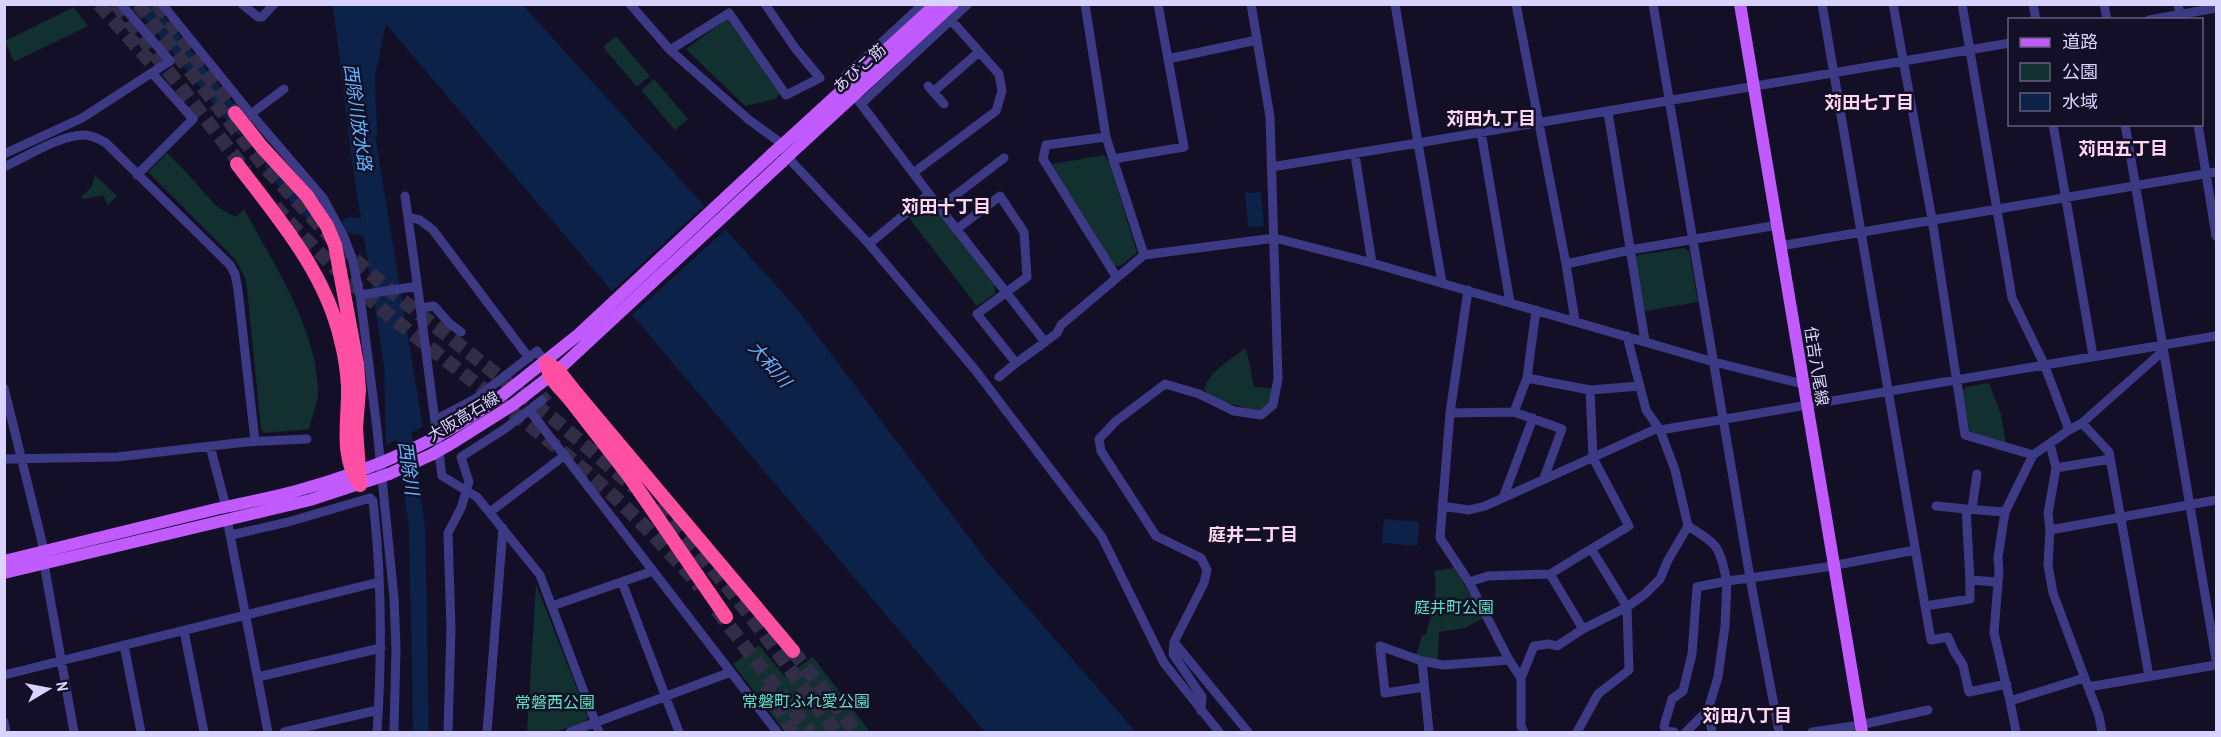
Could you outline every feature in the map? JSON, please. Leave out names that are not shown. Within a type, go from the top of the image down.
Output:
[{"type":"highway","points":[[235,113],[314,206],[327,226],[335,245],[357,364],[359,390],[357,476]]},
{"type":"highway","points":[[237,164],[299,247],[332,308],[347,371],[346,446],[357,476]]},
{"type":"highway","points":[[554,373],[793,651]]},
{"type":"highway","points":[[574,398],[726,617]]},
{"type":"main road","name":"あびこ筋","points":[[796,141],[936,4]]},
{"type":"main road","name":"あびこ筋","points":[[781,154],[953,4]]},
{"type":"main road","name":"住吉八尾線","points":[[1740,4],[1861,729]]},
{"type":"main road","name":"大阪高石線","points":[[357,476],[386,475],[436,452],[514,404],[554,373],[579,334],[781,154]]},
{"type":"main road","name":"大阪高石線","points":[[4,573],[44,558],[226,513],[310,500],[434,437],[483,410],[505,393],[554,373]]},
{"type":"main road","name":"大阪高石線","points":[[4,561],[44,558]]},
{"type":"street","points":[[4,154],[81,118],[170,61],[121,4]]},
{"type":"street","points":[[162,4],[328,206],[352,258],[360,295],[386,475],[396,648],[394,732]]},
{"type":"street","points":[[242,4],[258,17],[262,17],[274,4]]},
{"type":"street","points":[[630,4],[670,50],[748,119],[869,244],[976,371],[1102,537],[1164,663],[1220,732]]},
{"type":"street","points":[[670,50],[729,13],[786,94],[820,78],[795,48],[765,4]]},
{"type":"street","points":[[923,4],[841,80],[1046,342]]},
{"type":"street","points":[[861,104],[968,4]]},
{"type":"street","points":[[1084,4],[1106,137],[1144,255]]},
{"type":"street","points":[[1113,159],[1184,147],[1158,4]]},
{"type":"street","points":[[1201,711],[1202,697],[1173,654],[1174,642],[1204,583],[1207,570],[1201,558],[1156,536],[1101,451],[1099,439],[1116,421],[1165,384],[1199,394],[1234,411],[1261,415],[1273,405],[1278,379],[1270,117],[1251,4]]},
{"type":"street","points":[[1395,4],[1442,283]]},
{"type":"street","points":[[1516,4],[1575,321]]},
{"type":"street","points":[[1653,4],[1694,240],[1722,420],[1779,732]]},
{"type":"street","points":[[1822,4],[1931,639],[1948,637],[1963,665],[1969,692],[2007,684]]},
{"type":"street","points":[[1893,4],[1932,219],[1965,435],[2033,455]]},
{"type":"street","points":[[1962,4],[2012,298],[2044,364],[2069,430]]},
{"type":"street","points":[[2158,18],[2217,8]]},
{"type":"street","points":[[913,172],[996,111],[1002,91],[999,74],[951,20]]},
{"type":"street","points":[[1168,58],[1257,40]]},
{"type":"street","points":[[1271,167],[2008,43]]},
{"type":"street","points":[[944,104],[931,89],[979,52]]},
{"type":"street","points":[[137,175],[193,119],[152,73]]},
{"type":"street","points":[[251,114],[284,89]]},
{"type":"street","points":[[1608,112],[1645,341]]},
{"type":"street","points":[[2054,126],[2093,356]]},
{"type":"street","points":[[2125,126],[2217,659]]},
{"type":"street","points":[[2198,126],[2217,236]]},
{"type":"street","points":[[1481,132],[1510,302]]},
{"type":"street","points":[[4,167],[61,140],[82,135],[92,136],[106,143],[222,257],[235,274],[255,441]]},
{"type":"street","points":[[1106,137],[1046,146],[1043,159],[1117,278]]},
{"type":"street","points":[[1355,154],[1372,263]]},
{"type":"street","points":[[939,207],[997,160]]},
{"type":"street","points":[[1780,246],[2217,172]]},
{"type":"street","points":[[869,244],[929,194]]},
{"type":"street","points":[[405,196],[415,289],[420,308],[435,420],[434,437],[442,476],[477,497],[540,575],[597,728]]},
{"type":"street","points":[[957,229],[1000,196],[1024,232],[1027,277],[977,314],[1016,363]]},
{"type":"street","points":[[408,217],[420,220],[433,230],[530,358]]},
{"type":"street","points":[[1566,264],[1630,250],[1778,225]]},
{"type":"street","points":[[999,377],[1057,333],[1061,325],[1144,255],[1275,238],[1468,290],[1714,362],[1803,384]]},
{"type":"street","points":[[360,295],[415,289]]},
{"type":"street","points":[[1468,290],[1450,413],[1440,538],[1469,582],[1509,660],[1521,678]]},
{"type":"street","points":[[420,308],[435,306],[449,323],[461,332]]},
{"type":"street","points":[[1515,412],[1527,378],[1536,310]]},
{"type":"street","points":[[1524,732],[1521,726],[1521,678],[1534,646],[1549,644],[1557,646],[1583,629],[1627,608],[1645,594],[1660,579],[1668,560],[1688,526],[1675,470],[1659,429],[1646,410],[1627,336]]},
{"type":"street","points":[[1442,506],[1469,510],[1485,506],[1659,429],[2093,356],[2163,348],[2217,336]]},
{"type":"street","points":[[2016,732],[1994,633],[2005,513],[2033,455],[2082,423],[2163,348]]},
{"type":"street","points":[[435,420],[475,399],[537,351],[554,373]]},
{"type":"street","points":[[1527,378],[1590,390],[1640,386]]},
{"type":"street","points":[[4,388],[44,558],[74,732]]},
{"type":"street","points":[[1469,582],[1488,576],[1550,574],[1629,526],[1593,458],[1590,390]]},
{"type":"street","points":[[448,732],[451,682],[448,533],[469,482],[461,457],[530,411],[542,400]]},
{"type":"street","points":[[530,411],[777,732]]},
{"type":"street","points":[[1450,413],[1515,412],[1563,429],[1544,478]]},
{"type":"street","points":[[1503,498],[1533,418]]},
{"type":"street","points":[[2082,423],[2109,452],[2149,676]]},
{"type":"street","points":[[4,459],[117,457],[255,441],[307,439]]},
{"type":"street","points":[[2050,444],[2056,468],[2048,514],[2050,530],[2048,565],[2053,593],[2099,716],[2102,732]]},
{"type":"street","points":[[210,446],[231,535],[268,732]]},
{"type":"street","points":[[490,512],[565,455]]},
{"type":"street","points":[[2056,468],[2110,459]]},
{"type":"street","points":[[1925,606],[1970,599],[1969,509],[1977,474]]},
{"type":"street","points":[[231,535],[288,522],[370,498],[373,501],[377,536],[381,648],[377,732]]},
{"type":"street","points":[[2050,530],[2217,500]]},
{"type":"street","points":[[1936,506],[2005,513]]},
{"type":"street","points":[[1688,526],[1713,542],[1720,554],[1727,581],[1728,597],[1719,667],[1708,710],[1712,732]]},
{"type":"street","points":[[487,732],[503,528]]},
{"type":"street","points":[[1577,732],[1598,694],[1629,670],[1627,608],[1592,550]]},
{"type":"street","points":[[1674,732],[1666,731],[1664,726],[1672,699],[1683,691],[1692,654],[1697,587],[1833,566],[1915,550]]},
{"type":"street","points":[[552,606],[653,571]]},
{"type":"street","points":[[1550,574],[1583,629]]},
{"type":"street","points":[[1971,580],[1997,582]]},
{"type":"street","points":[[4,675],[379,582]]},
{"type":"street","points":[[622,582],[679,732]]},
{"type":"street","points":[[184,631],[204,732]]},
{"type":"street","points":[[1174,642],[1248,732]]},
{"type":"street","points":[[124,645],[141,732]]},
{"type":"street","points":[[1424,687],[1386,693],[1380,646],[1422,661],[1443,665],[1509,660]]},
{"type":"street","points":[[258,677],[381,648]]},
{"type":"street","points":[[1422,661],[1429,732]]},
{"type":"street","points":[[2010,701],[2086,682],[2149,676],[2217,665]]},
{"type":"street","points":[[570,732],[597,728],[665,697],[731,672]]},
{"type":"street","points":[[284,732],[378,710]]},
{"type":"street","points":[[1686,732],[1708,710]]},
{"type":"street","points":[[1812,732],[1861,729],[1928,710]]},
{"type":"street","points":[[4,722],[6,732]]},
{"type":"green space","points":[[74,7],[88,26],[14,62],[5,41]]},
{"type":"green space","points":[[727,19],[780,92],[776,99],[745,106],[686,49]]},
{"type":"green space","points":[[616,36],[650,76],[637,87],[603,47]]},
{"type":"green space","points":[[654,79],[688,119],[675,130],[641,90]]},
{"type":"green space","points":[[167,153],[216,206],[236,217],[244,209],[280,274],[302,321],[311,345],[316,369],[318,393],[309,429],[265,433],[261,429],[246,280],[236,260],[148,172]]},
{"type":"green space","points":[[1104,155],[1110,164],[1137,253],[1120,266],[1114,266],[1052,164]]},
{"type":"green space","points":[[95,175],[117,196],[108,205],[103,195],[84,199],[81,197],[91,188]]},
{"type":"green space","points":[[928,203],[932,204],[995,282],[995,294],[977,306],[909,218]]},
{"type":"green space","points":[[1684,248],[1689,251],[1698,302],[1645,311],[1635,258],[1639,255]]},
{"type":"green space","points":[[1246,348],[1254,387],[1273,388],[1269,403],[1256,411],[1211,398],[1204,389],[1216,371]]},
{"type":"green space","points":[[1989,383],[2001,414],[2006,444],[1970,434],[1962,392],[1966,387]]},
{"type":"green space","name":"庭井町公園","points":[[1455,568],[1483,618],[1465,628],[1439,632],[1438,662],[1416,655],[1422,636],[1426,634],[1434,603],[1436,587],[1434,571]]},
{"type":"green space","name":"常磐西公園","points":[[536,584],[588,717],[585,722],[555,732],[527,732]]},
{"type":"green space","name":"常磐町ふれ愛公園","points":[[759,645],[785,677],[813,657],[870,732],[785,732],[733,664]]},
{"type":"water","points":[[333,5],[523,5],[799,311],[986,560],[1136,732],[985,732],[386,24],[375,75],[377,135],[375,136],[423,427],[386,445],[384,365],[352,162]]},
{"type":"water","points":[[1261,192],[1264,226],[1248,227],[1245,193]]},
{"type":"water","points":[[1384,519],[1419,522],[1417,546],[1382,543]]},
{"type":"pier","points":[[706,204],[727,228],[630,317],[610,293]]},
{"type":"waterway","name":"西除川","points":[[144,4],[242,127]]},
{"type":"waterway","name":"西除川","points":[[273,166],[305,207],[316,214]]},
{"type":"waterway","name":"西除川","points":[[350,225],[375,229]]},
{"type":"waterway","name":"西除川","points":[[401,415],[417,527],[421,732]]},
{"type":"tunnel","points":[[99,4],[154,66]]},
{"type":"tunnel","points":[[116,4],[246,171]]},
{"type":"tunnel","points":[[138,4],[264,166],[340,247],[393,293],[560,424],[635,488]]},
{"type":"tunnel","points":[[157,4],[235,113]]},
{"type":"tunnel","points":[[275,206],[320,253],[368,297],[418,339],[522,419],[621,503],[700,587]]},
{"type":"tunnel","points":[[542,400],[561,385]]},
{"type":"tunnel","points":[[655,508],[681,533],[728,588],[836,732]]},
{"type":"tunnel","points":[[717,610],[810,732]]},
{"type":"tunnel","points":[[793,651],[856,732]]},
{"type":"tunnel","points":[[765,685],[793,732]]},
{"type":"district","name":"苅田七丁目","points":[[1869,102]]},
{"type":"district","name":"苅田九丁目","points":[[1491,118]]},
{"type":"district","name":"苅田五丁目","points":[[2123,148]]},
{"type":"district","name":"苅田十丁目","points":[[946,206]]},
{"type":"district","name":"庭井二丁目","points":[[1253,534]]},
{"type":"district","name":"苅田八丁目","points":[[1747,715]]},
{"type":"water label","name":"西除川放水路","points":[[358,117]]},
{"type":"water label","name":"大和川","points":[[770,364]]}]
